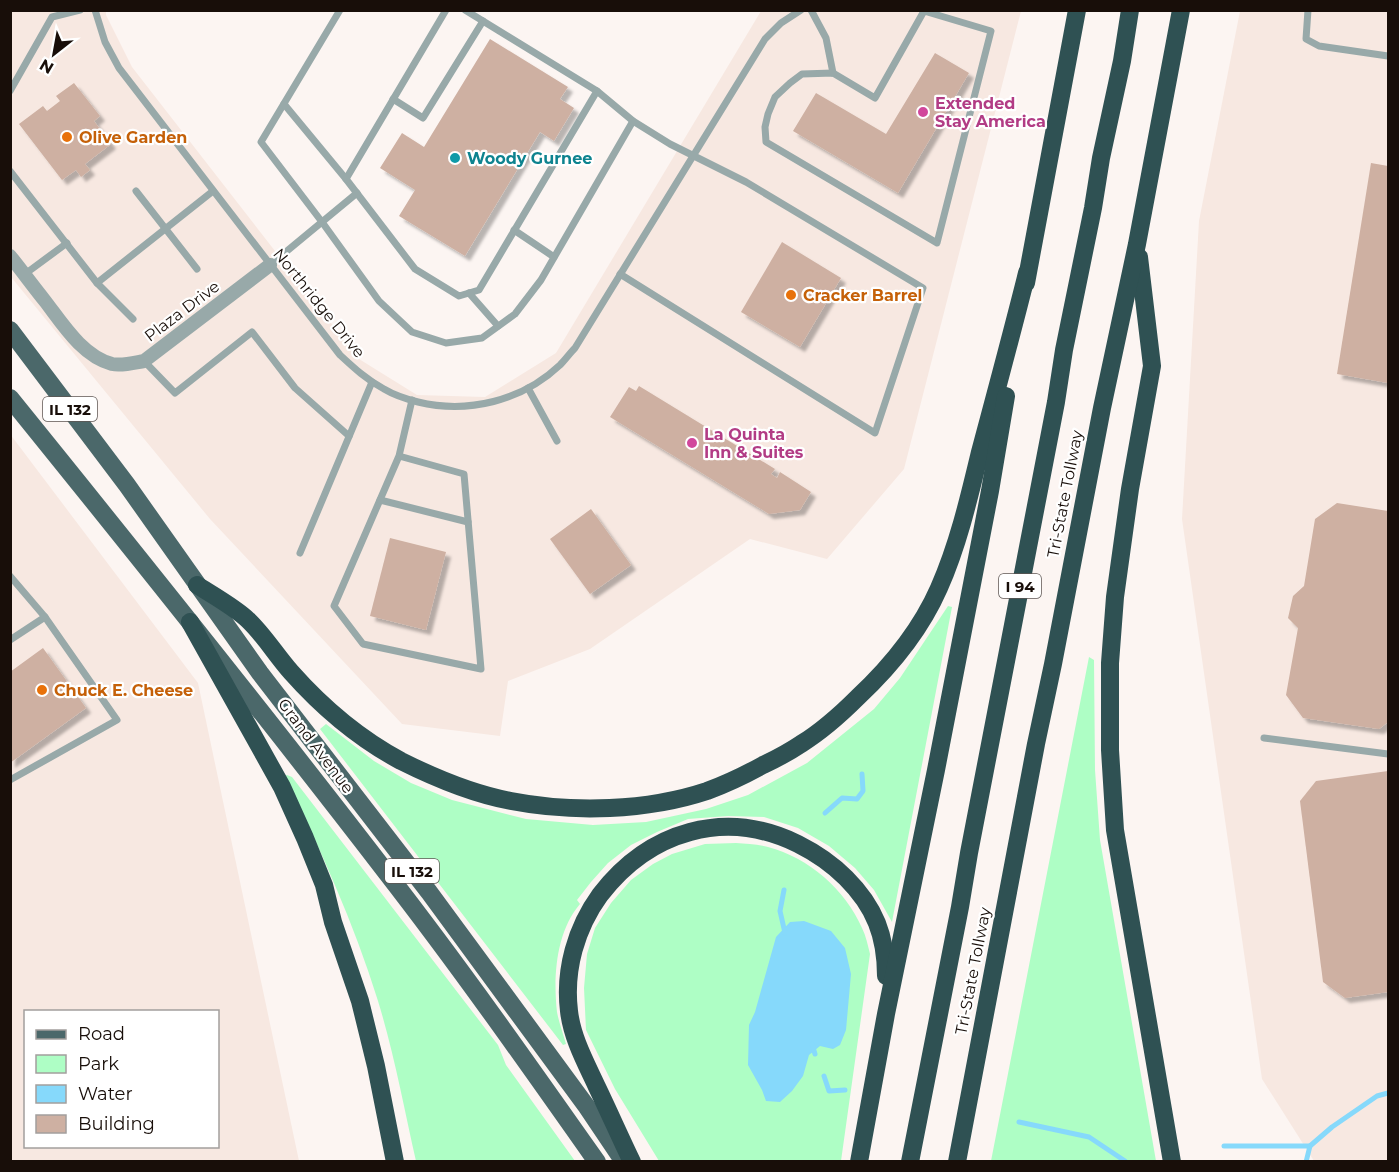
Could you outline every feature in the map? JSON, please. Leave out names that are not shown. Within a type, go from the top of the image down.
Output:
[{"type":"highway","points":[[859,1161],[885,1014],[936,770],[990,491],[1027,273],[1077,10]]},
{"type":"highway","name":"Tri-State Tollway","points":[[909,1161],[960,907],[1130,10]]},
{"type":"highway","name":"Tri-State Tollway","points":[[957,1161],[1036,744],[1102,408],[1137,244],[1181,10]]},
{"type":"highway","points":[[1137,244],[1152,366],[1114,597],[1110,663],[1110,750],[1118,851],[1172,1161]]},
{"type":"highway","points":[[197,585],[246,618],[292,674],[324,706],[361,736],[399,760],[432,776],[510,801],[548,807],[630,807],[672,800],[706,791],[801,745],[868,688],[919,623],[939,588],[954,545],[971,489],[1027,273]]},
{"type":"highway","points":[[190,622],[282,787],[306,838],[324,885],[333,922],[360,1001],[395,1161]]},
{"type":"highway","points":[[632,1161],[576,1040],[569,1010],[569,976],[572,953],[579,933],[597,899],[624,868],[653,847],[667,839],[690,832],[718,827],[734,827],[777,835],[826,860],[864,898],[878,925],[886,960],[885,1014]]},
{"type":"main road","name":"Grand Avenue","points":[[10,330],[127,485],[260,673],[429,892],[624,1161]]},
{"type":"main road","name":"Grand Avenue","points":[[10,398],[387,872],[597,1161]]},
{"type":"street","name":"Plaza Drive","points":[[10,256],[70,334],[90,352],[111,364],[144,361],[270,265]]},
{"type":"lane","points":[[10,91],[52,17],[80,10]]},
{"type":"lane","name":"Northridge Drive","points":[[94,10],[105,42],[119,68],[340,355],[359,374],[385,390],[430,405],[459,407],[489,404],[517,394],[540,381],[559,366],[575,348],[765,39],[781,22],[801,10]]},
{"type":"lane","points":[[340,10],[261,142],[379,301],[412,332],[447,343],[482,338],[515,314],[541,280],[633,121]]},
{"type":"lane","points":[[346,179],[446,10]]},
{"type":"lane","points":[[465,10],[597,91],[633,121],[670,144],[746,182],[923,288],[875,433],[620,274]]},
{"type":"lane","points":[[811,10],[826,38],[833,73],[875,98],[924,10],[992,30],[938,243],[766,142],[765,127],[775,97],[802,74],[833,73]]},
{"type":"lane","points":[[1308,10],[1306,39],[1319,46],[1389,56]]},
{"type":"lane","points":[[393,99],[423,118],[483,21]]},
{"type":"lane","points":[[284,104],[346,179],[415,269],[459,296],[479,290],[597,91]]},
{"type":"lane","points":[[10,171],[97,283],[133,319]]},
{"type":"lane","points":[[97,283],[213,190]]},
{"type":"lane","points":[[136,191],[196,269]]},
{"type":"lane","points":[[270,265],[357,194]]},
{"type":"lane","points":[[514,230],[554,257]]},
{"type":"lane","points":[[25,274],[67,243]]},
{"type":"lane","points":[[469,293],[498,326]]},
{"type":"lane","points":[[144,361],[175,393],[252,332],[295,388],[349,436]]},
{"type":"lane","points":[[300,554],[372,382]]},
{"type":"lane","points":[[528,387],[557,441]]},
{"type":"lane","points":[[399,456],[464,474],[482,669],[363,644],[334,606],[399,456],[412,400]]},
{"type":"lane","points":[[380,500],[468,522]]},
{"type":"lane","points":[[10,780],[117,720],[45,617],[11,579]]},
{"type":"lane","points":[[10,640],[45,617]]},
{"type":"lane","points":[[1264,738],[1389,754]]},
{"type":"shaded area","points":[[10,11],[106,11],[132,67],[359,359],[417,395],[485,397],[556,353],[761,11],[1021,11],[904,469],[827,559],[750,539],[590,649],[508,681],[500,736],[402,724],[210,519],[11,277]]},
{"type":"shaded area","points":[[1240,11],[1388,11],[1388,1161],[1314,1161],[1262,1079],[1182,519],[1199,221]]},
{"type":"shaded area","points":[[10,434],[198,683],[299,1161],[11,1161]]},
{"type":"green space","points":[[948,606],[952,607],[892,922],[874,890],[855,868],[829,846],[798,828],[764,817],[728,816],[688,819],[631,845],[608,863],[577,900],[580,904],[572,915],[561,941],[556,970],[557,1012],[566,1044],[563,1045],[320,729],[326,724],[374,761],[411,783],[452,800],[526,819],[593,825],[646,822],[706,809],[748,795],[807,763],[874,709],[900,678]]},
{"type":"green space","points":[[1089,657],[1094,660],[1095,770],[1100,840],[1156,1161],[991,1161]]},
{"type":"green space","points":[[285,776],[292,777],[498,1045],[506,1065],[575,1161],[416,1161],[389,1040],[369,972],[336,887]]},
{"type":"green space","points":[[736,843],[768,847],[811,867],[836,888],[846,900],[866,938],[870,954],[841,1161],[659,1161],[615,1089],[586,1030],[584,988],[587,954],[595,928],[611,903],[631,880],[672,854],[705,844]]},
{"type":"water","points":[[804,921],[831,931],[845,948],[851,974],[846,1030],[840,1045],[833,1049],[820,1046],[809,1055],[803,1076],[780,1102],[766,1101],[748,1065],[749,1025],[755,1012],[776,937],[790,922]]},
{"type":"building","name":"Woody Gurnee","points":[[490,39],[568,87],[560,99],[574,108],[554,141],[540,132],[465,256],[399,216],[415,190],[380,168],[402,133],[424,147]]},
{"type":"building","name":"Extended Stay America","points":[[935,53],[969,73],[898,193],[793,131],[816,93],[886,134]]},
{"type":"building","name":"Olive Garden","points":[[74,83],[100,116],[94,121],[111,144],[85,164],[90,170],[81,177],[76,170],[62,180],[19,124],[43,106],[47,111],[60,101],[56,96]]},
{"type":"building","points":[[1371,163],[1388,166],[1388,383],[1337,374]]},
{"type":"building","name":"Cracker Barrel","points":[[782,242],[841,278],[800,347],[741,312]]},
{"type":"building","name":"La Quinta Inn & Suites","points":[[639,386],[775,469],[771,474],[777,478],[780,472],[811,492],[800,510],[769,514],[610,417],[629,387],[636,391]]},
{"type":"building","points":[[1337,503],[1388,511],[1388,722],[1379,729],[1303,718],[1286,695],[1298,628],[1288,618],[1293,596],[1304,586],[1315,519]]},
{"type":"building","points":[[591,509],[631,565],[590,594],[550,539]]},
{"type":"building","points":[[390,538],[446,552],[426,630],[370,616]]},
{"type":"building","name":"Chuck E. Cheese","points":[[43,648],[86,708],[10,763],[10,672]]},
{"type":"building","points":[[1388,771],[1388,992],[1345,998],[1323,982],[1300,801],[1316,781]]},
{"type":"waterway","points":[[825,813],[842,798],[857,799],[863,791],[862,774]]},
{"type":"waterway","points":[[784,890],[780,911],[785,933]]},
{"type":"waterway","points":[[812,1044],[815,1054]]},
{"type":"waterway","points":[[824,1076],[829,1091],[845,1090]]},
{"type":"waterway","points":[[1306,1162],[1310,1146],[1332,1127],[1377,1096],[1388,1093]]},
{"type":"waterway","points":[[1019,1122],[1089,1137],[1125,1161]]},
{"type":"waterway","points":[[1224,1146],[1310,1146]]},
{"type":"place","name":"Extended Stay America","points":[[923,112]]},
{"type":"place","name":"Olive Garden","points":[[67,137]]},
{"type":"place","name":"Woody Gurnee","points":[[455,158]]},
{"type":"place","name":"Cracker Barrel","points":[[791,295]]},
{"type":"place","name":"La Quinta Inn & Suites","points":[[692,443]]},
{"type":"place","name":"Chuck E. Cheese","points":[[42,690]]}]
